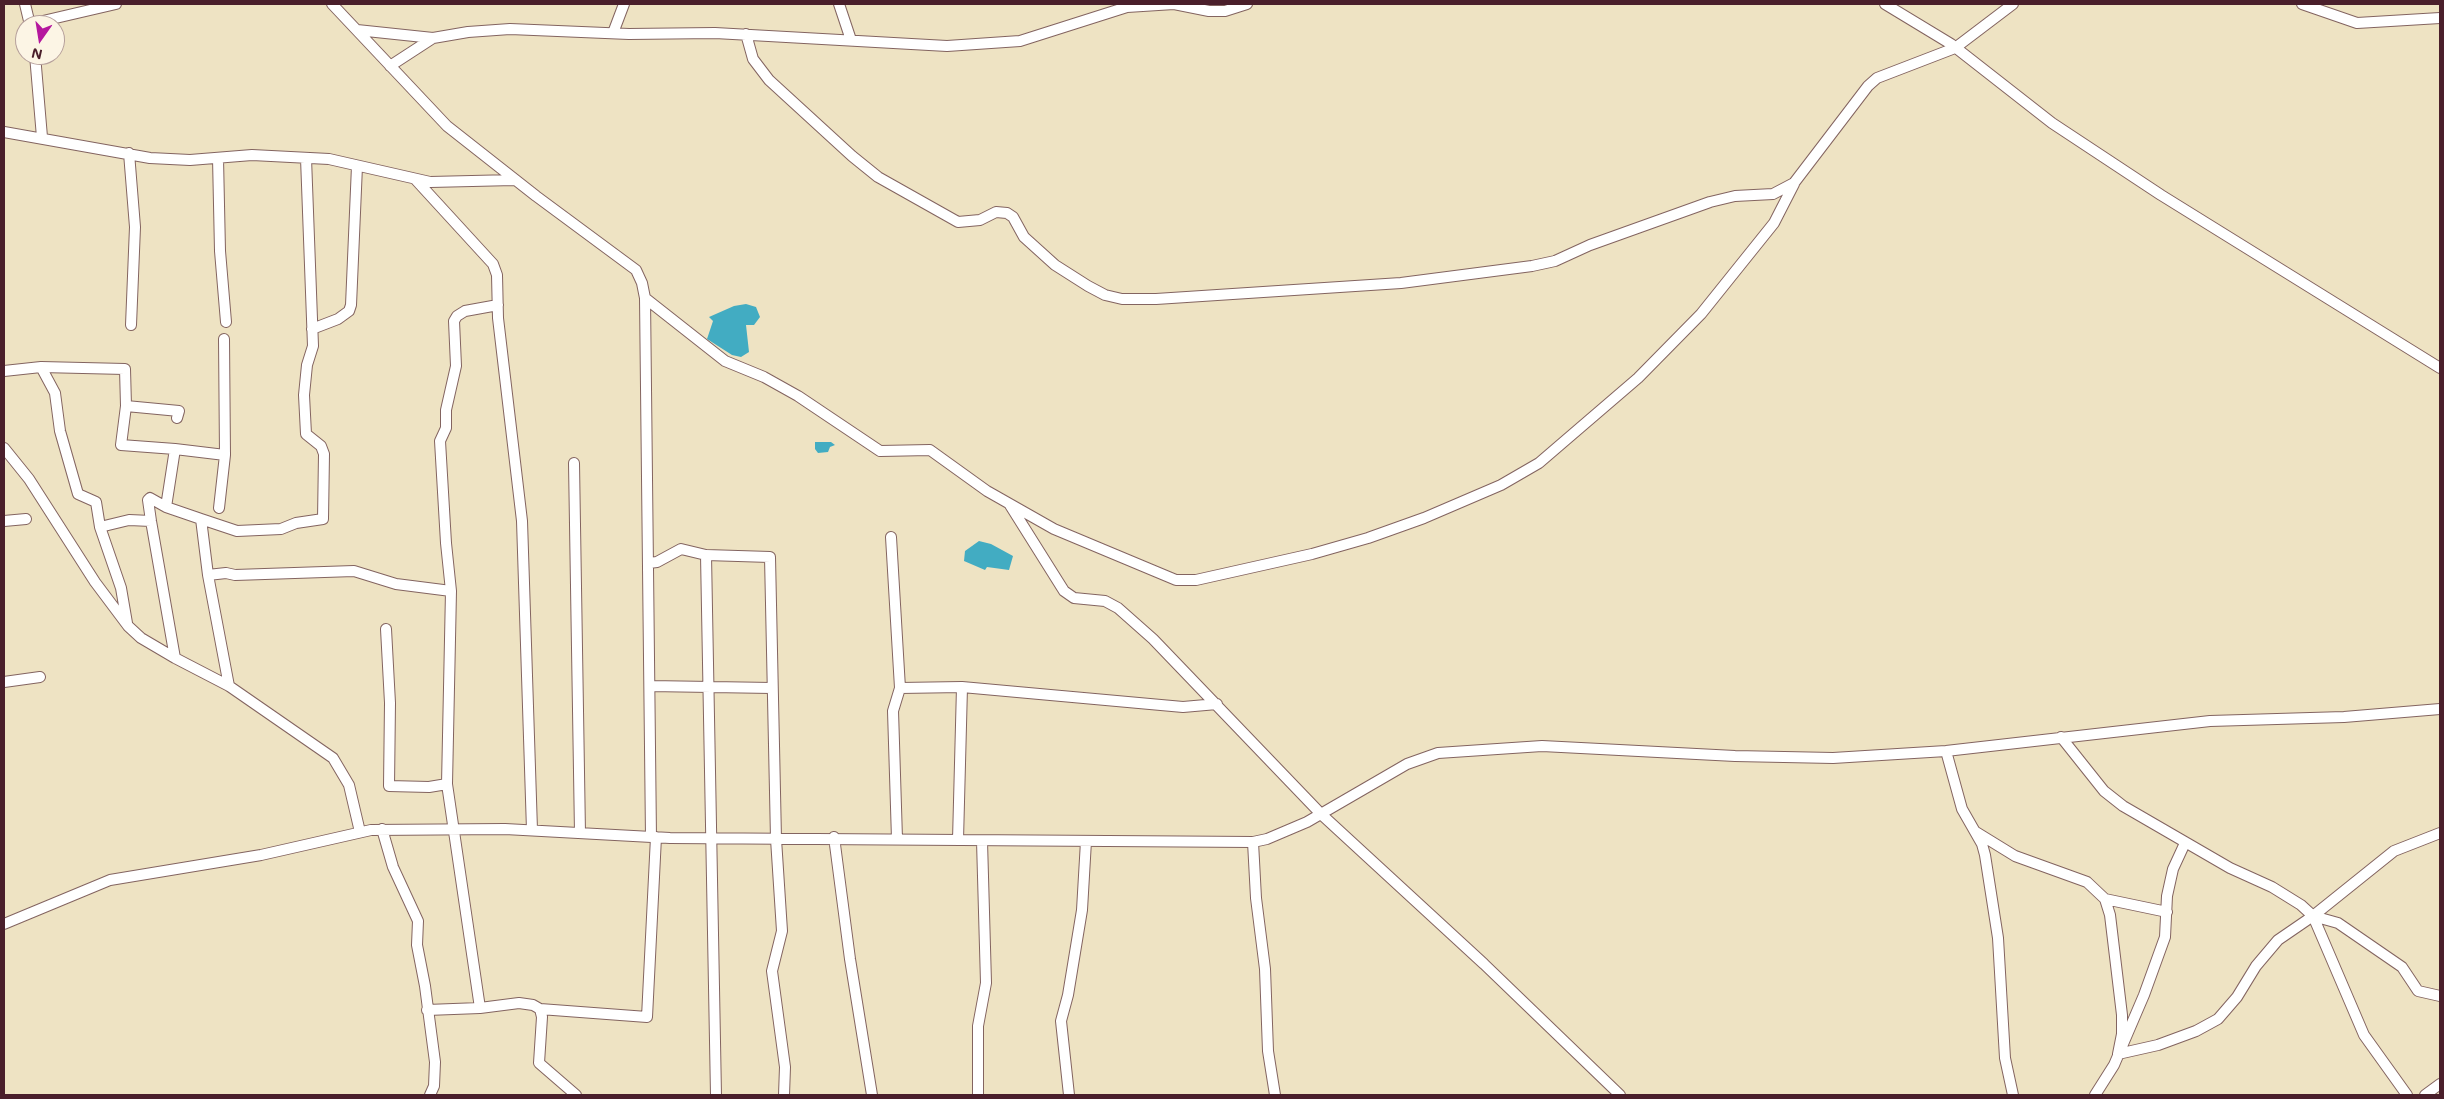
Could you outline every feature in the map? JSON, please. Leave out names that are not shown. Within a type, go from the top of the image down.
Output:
[{"type":"street","points":[[65,16],[116,4]]},
{"type":"street","points":[[332,4],[447,126],[514,180],[636,270],[642,283],[645,298],[654,837],[647,1017],[540,1009],[533,1005],[519,1003],[480,1008],[427,1010]]},
{"type":"street","points":[[614,33],[624,4]]},
{"type":"street","points":[[839,4],[851,40]]},
{"type":"street","points":[[357,30],[434,38],[468,32],[510,29],[614,33],[746,34],[947,46],[999,44],[1040,36],[1127,7],[1174,4],[1224,11],[1247,4]]},
{"type":"street","points":[[1885,4],[1928,28],[1956,48],[2052,124],[2177,205],[2440,368]]},
{"type":"street","points":[[645,298],[725,361],[798,396],[880,451],[930,450],[987,491],[1054,529],[1176,580],[1196,580],[1312,554],[1368,538],[1424,518],[1501,485],[1539,463],[1638,378],[1701,314],[1757,247],[1774,223],[1794,183],[1868,86],[1892,70],[1956,48],[2013,4]]},
{"type":"street","points":[[2302,4],[2357,24],[2440,18]]},
{"type":"street","points":[[746,34],[754,59],[769,80],[852,156],[878,177],[958,222],[980,220],[996,212],[1007,213],[1013,217],[1024,237],[1055,265],[1105,295],[1122,299],[1402,284],[1532,266],[1555,261],[1590,245],[1702,205],[1735,196],[1773,194],[1794,183]]},
{"type":"street","points":[[390,66],[434,38]]},
{"type":"street","points":[[36,65],[42,137]]},
{"type":"street","points":[[4,132],[170,160],[252,156],[329,159],[430,182],[514,180]]},
{"type":"street","points":[[129,153],[135,227],[131,325]]},
{"type":"street","points":[[218,158],[220,251],[226,322]]},
{"type":"street","points":[[175,658],[148,500],[153,498],[166,506],[237,531],[280,529],[296,523],[323,519],[324,454],[321,446],[306,434],[304,395],[307,365],[313,346],[306,158]]},
{"type":"street","points":[[312,329],[338,319],[349,311],[351,306],[357,166]]},
{"type":"street","points":[[416,180],[493,264],[498,286],[506,393],[522,521],[532,830]]},
{"type":"street","points":[[480,1008],[452,829],[447,784],[451,591],[440,441],[446,428],[446,410],[456,366],[454,321],[456,316],[465,311],[498,305]]},
{"type":"street","points":[[219,508],[225,455],[224,339]]},
{"type":"street","points":[[4,371],[41,367],[125,369],[126,406],[121,445],[225,455]]},
{"type":"street","points":[[41,367],[55,393],[60,431],[78,494],[96,502],[100,527],[121,588],[128,626]]},
{"type":"street","points":[[126,406],[179,411],[177,418]]},
{"type":"street","points":[[166,506],[175,449]]},
{"type":"street","points":[[5,451],[29,479],[96,582],[128,626],[141,638],[229,686],[334,758],[349,786],[360,832]]},
{"type":"street","points":[[574,463],[580,833]]},
{"type":"street","points":[[1010,504],[1064,591],[1074,598],[1105,601],[1118,608],[1153,639],[1322,814],[1484,964],[1620,1095]]},
{"type":"street","points":[[4,521],[26,519]]},
{"type":"street","points":[[201,519],[208,575],[229,686]]},
{"type":"street","points":[[100,527],[129,520],[151,521]]},
{"type":"street","points":[[891,537],[900,688],[893,711],[897,839]]},
{"type":"street","points":[[649,563],[657,562],[680,549],[706,556],[770,557],[776,839],[782,931],[772,970],[785,1067],[784,1095]]},
{"type":"street","points":[[706,556],[716,1095]]},
{"type":"street","points":[[208,575],[226,573],[235,575],[354,571],[396,584],[451,591]]},
{"type":"street","points":[[386,629],[390,703],[389,786],[429,787],[447,784]]},
{"type":"street","points":[[4,682],[40,677]]},
{"type":"street","points":[[650,686],[772,688]]},
{"type":"street","points":[[900,688],[962,687],[1182,707],[1217,704]]},
{"type":"street","points":[[958,840],[962,687]]},
{"type":"street","points":[[4,924],[115,879],[261,855],[360,832],[382,829],[532,830],[654,837],[776,839],[834,837],[982,841],[1253,842],[1267,839],[1322,814],[1407,764],[1438,753],[1542,746],[1784,758],[1833,758],[1946,751],[2210,721],[2344,717],[2440,709]]},
{"type":"street","points":[[2060,737],[2104,791],[2123,806],[2230,868],[2272,886],[2313,916],[2338,924],[2402,966],[2418,991],[2440,996]]},
{"type":"street","points":[[1946,751],[1962,809],[1982,844],[1994,909],[2005,1058],[2013,1095]]},
{"type":"street","points":[[382,829],[393,867],[418,921],[418,945],[435,1062],[434,1086],[430,1095]]},
{"type":"street","points":[[1973,830],[2015,856],[2087,882],[2105,899],[2110,915],[2122,1015],[2122,1034],[2118,1054]]},
{"type":"street","points":[[2118,1054],[2158,1045],[2196,1032],[2218,1019],[2237,997],[2256,966],[2278,940],[2313,916],[2394,851],[2440,833]]},
{"type":"street","points":[[834,837],[850,959],[872,1095]]},
{"type":"street","points":[[978,1095],[978,1026],[986,983],[982,841]]},
{"type":"street","points":[[1069,1095],[1061,1021],[1068,995],[1082,910],[1086,841]]},
{"type":"street","points":[[1253,842],[1258,917],[1265,969],[1268,1051],[1276,1095]]},
{"type":"street","points":[[2095,1095],[2114,1065],[2144,995],[2165,937],[2167,896],[2174,869],[2185,842]]},
{"type":"street","points":[[2105,899],[2166,912]]},
{"type":"street","points":[[2313,916],[2364,1035],[2406,1095]]},
{"type":"street","points":[[540,1009],[542,1018],[539,1063],[576,1095]]},
{"type":"street","points":[[2425,1095],[2440,1084]]},
{"type":"water","points":[[746,304],[756,307],[760,317],[754,325],[746,325],[749,352],[741,357],[732,355],[707,339],[713,321],[709,317],[734,306]]},
{"type":"water","points":[[815,442],[831,442],[835,445],[830,447],[828,452],[818,453],[815,449]]},
{"type":"water","points":[[979,541],[991,544],[1013,556],[1009,570],[987,567],[985,570],[964,561],[965,551]]}]
